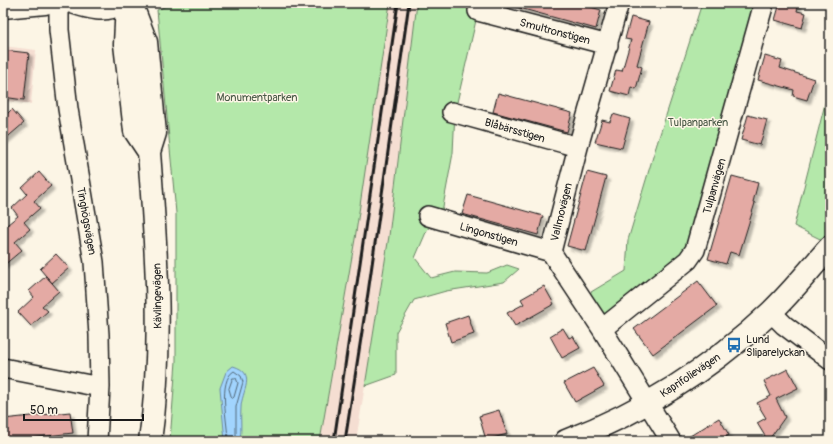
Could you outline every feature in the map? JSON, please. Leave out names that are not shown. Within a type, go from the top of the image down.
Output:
[{"type":"main road","points":[[3,7],[45,3]]},
{"type":"main road","points":[[75,3],[90,8],[114,6],[118,3]]},
{"type":"main road","points":[[127,3],[125,44],[135,131],[149,152]]},
{"type":"main road","name":"Kävlingevägen","points":[[131,3],[146,42],[155,132],[149,152],[157,286],[158,364],[150,441]]},
{"type":"main road","name":"Kaprifolievägen","points":[[566,441],[618,420],[702,369],[771,312],[830,247]]},
{"type":"street","name":"Tinghögsvägen","points":[[59,3],[59,30],[68,109],[94,262],[99,335],[100,387],[97,441]]},
{"type":"street","name":"Vallmovägen","points":[[619,3],[578,147],[551,252],[602,329],[671,441]]},
{"type":"street","name":"Tulpanvägen","points":[[602,329],[688,260],[695,250],[764,3]]},
{"type":"street","name":"Smultronstigen","points":[[478,11],[608,45]]},
{"type":"street","name":"Blåbärsstigen","points":[[452,112],[578,147]]},
{"type":"street","name":"Lingonstigen","points":[[428,216],[551,252]]},
{"type":"street","points":[[771,312],[784,325],[830,360]]},
{"type":"street","points":[[3,368],[100,387]]},
{"type":"shaded area","points":[[390,3],[417,3],[389,236],[356,441],[320,441],[355,239]]},
{"type":"shaded area","points":[[3,46],[36,50],[31,104],[3,100]]},
{"type":"green space","name":"Monumentparken","points":[[173,3],[390,3],[355,239],[320,441],[170,441],[176,361],[176,213],[157,10]]},
{"type":"green space","points":[[417,3],[480,3],[455,111],[453,153],[442,212],[427,230],[415,258],[431,278],[455,272],[487,273],[507,265],[519,269],[504,282],[446,291],[414,300],[396,332],[396,375],[365,386],[389,236]]},
{"type":"green space","name":"Tulpanparken","points":[[702,3],[764,3],[699,239],[602,329],[581,298],[626,271],[628,240]]},
{"type":"green space","points":[[830,84],[830,244],[794,226]]},
{"type":"water","points":[[233,366],[241,369],[247,378],[242,402],[240,440],[225,441],[220,388],[226,372]]},
{"type":"building","points":[[517,3],[577,3],[601,10],[596,29],[516,7]]},
{"type":"building","points":[[780,3],[799,3],[797,11],[806,13],[802,28],[775,20]]},
{"type":"building","points":[[631,17],[649,22],[637,65],[642,67],[636,89],[631,87],[629,96],[610,91],[616,70],[622,71],[631,40],[625,39]]},
{"type":"building","points":[[3,50],[29,53],[24,100],[3,97]]},
{"type":"building","points":[[765,56],[782,61],[780,68],[814,79],[807,100],[793,96],[794,90],[758,80]]},
{"type":"building","points":[[498,93],[572,113],[567,132],[493,112]]},
{"type":"building","points":[[12,109],[24,123],[3,141],[3,118]]},
{"type":"building","points":[[613,114],[630,119],[622,148],[595,142],[602,120],[610,122]]},
{"type":"building","points":[[748,115],[767,120],[760,145],[741,140]]},
{"type":"building","points":[[39,172],[51,186],[34,201],[40,208],[24,222],[30,229],[15,242],[22,250],[3,266],[3,228],[18,216],[12,208],[27,194],[22,188]]},
{"type":"building","points":[[587,172],[606,177],[586,251],[567,246]]},
{"type":"building","points":[[732,176],[758,183],[753,202],[755,203],[739,255],[730,252],[726,264],[708,259]]},
{"type":"building","points":[[468,195],[543,216],[538,235],[462,214]]},
{"type":"building","points":[[56,254],[69,268],[52,283],[40,269]]},
{"type":"building","points":[[46,276],[59,291],[42,306],[48,311],[31,326],[18,312],[34,297],[29,291]]},
{"type":"building","points":[[698,281],[717,306],[653,354],[634,329]]},
{"type":"building","points":[[544,286],[554,304],[515,326],[507,313],[524,304],[521,299]]},
{"type":"building","points":[[468,315],[474,334],[451,342],[445,323]]},
{"type":"building","points":[[563,328],[569,338],[573,336],[580,348],[562,358],[550,336]]},
{"type":"building","points":[[593,368],[604,386],[575,402],[564,383]]},
{"type":"building","points":[[788,369],[798,388],[776,399],[785,417],[768,441],[757,423],[766,418],[757,403],[771,396],[764,381]]},
{"type":"building","points":[[499,410],[507,434],[486,440],[479,416]]},
{"type":"building","points":[[70,412],[73,433],[3,441],[3,419]]},
{"type":"building","points":[[719,418],[729,435],[720,441],[682,441]]},
{"type":"railway","points":[[334,441],[398,3]]},
{"type":"railway","points":[[345,441],[368,293],[409,3]]},
{"type":"place","name":"Lund Sliparelyckan","points":[[734,345]]}]
